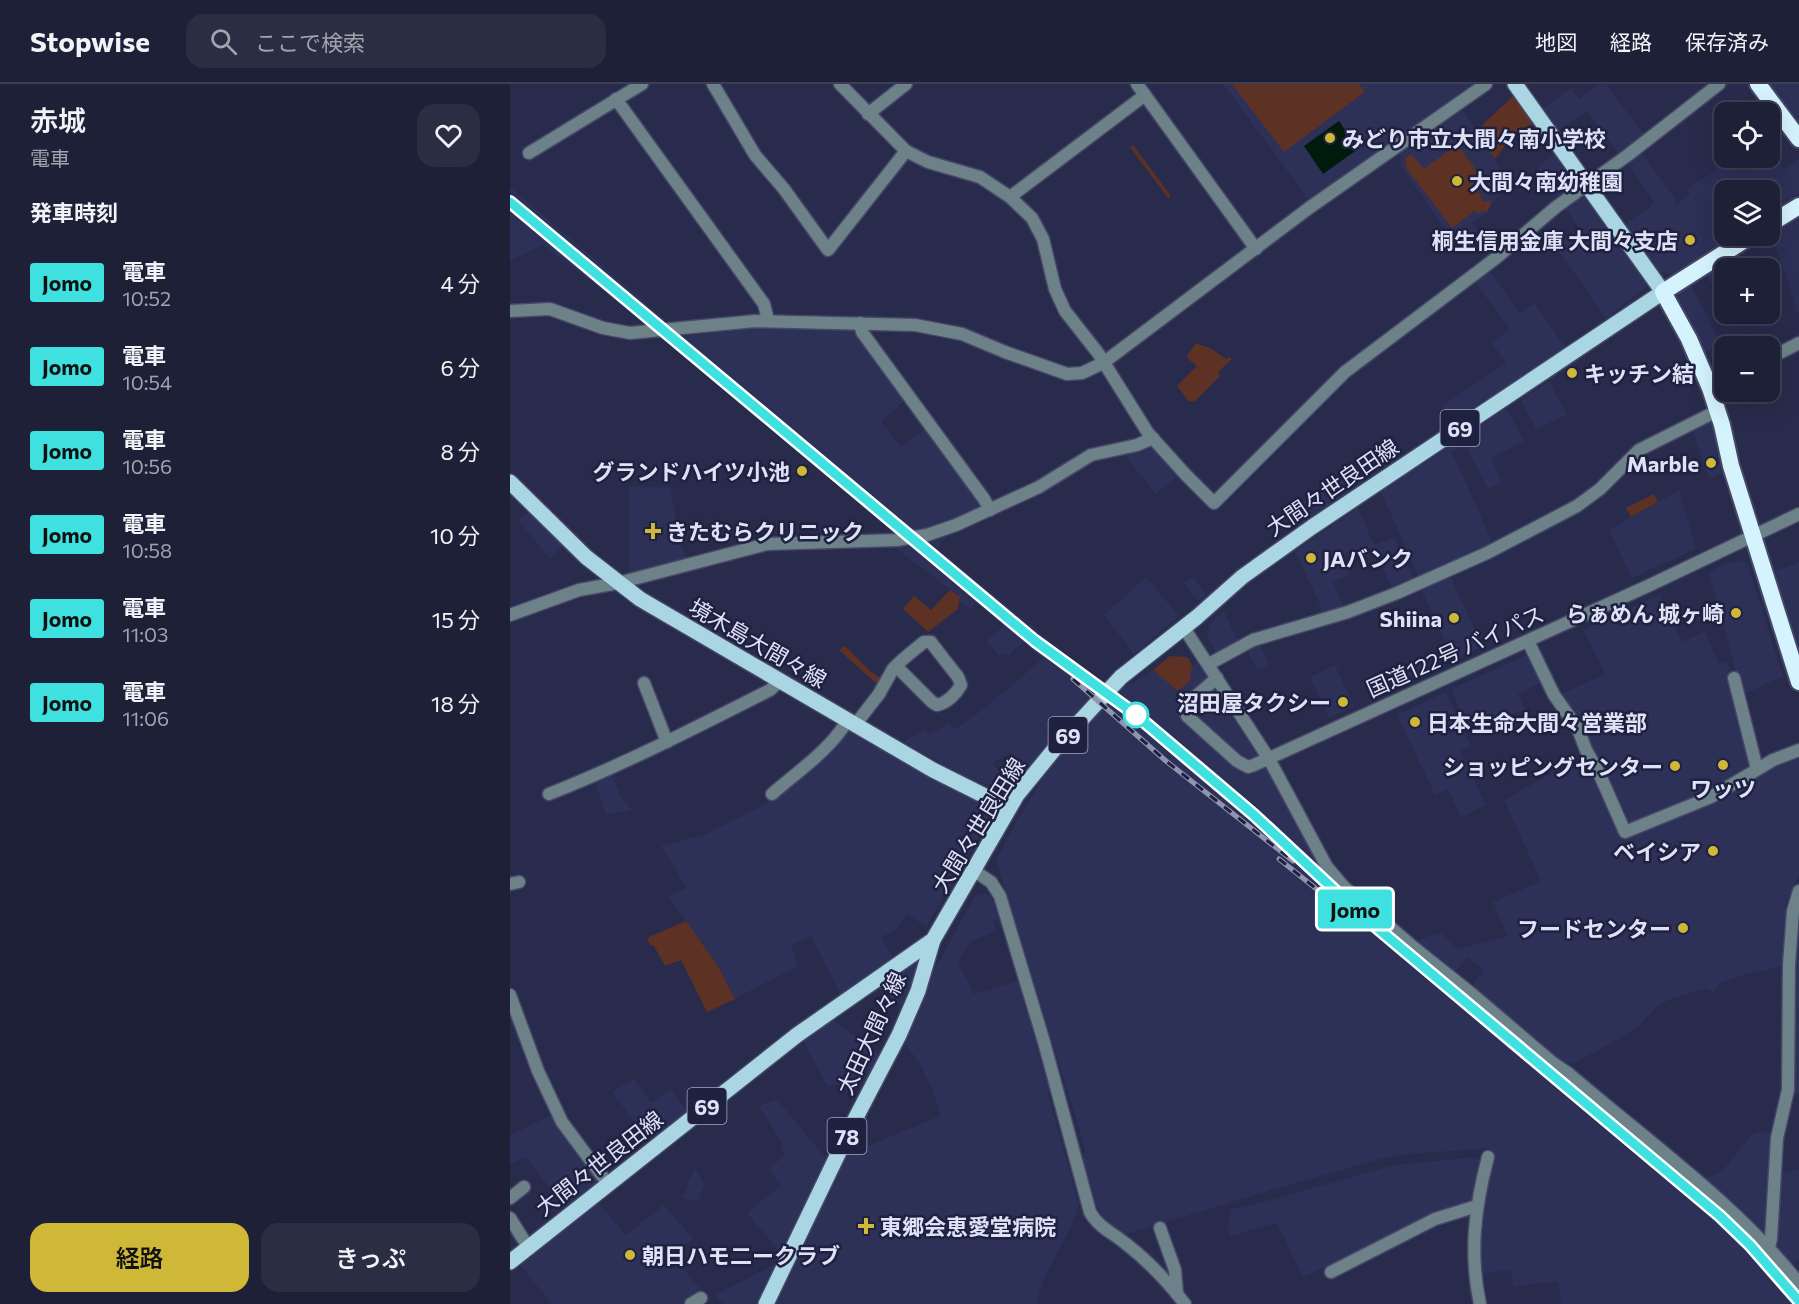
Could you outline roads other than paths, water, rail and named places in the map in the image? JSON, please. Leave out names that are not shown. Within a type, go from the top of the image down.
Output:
[{"type":"highway","points":[[1758,84],[1799,139]]},
{"type":"highway","points":[[1780,218],[1799,206]]},
{"type":"highway","points":[[1714,380],[1663,292],[1735,246]]},
{"type":"highway","points":[[1718,402],[1731,466],[1799,682]]},
{"type":"main road","points":[[1515,84],[1663,292]]},
{"type":"main road","name":"大間々世良田線","points":[[510,1262],[797,1035],[933,940],[1009,808],[1033,775],[1121,677],[1184,628],[1242,578],[1304,532],[1663,292]]},
{"type":"main road","name":"境木島大間々線","points":[[510,482],[570,542],[618,583],[669,618],[951,780],[1009,808]]},
{"type":"main road","name":"太田大間々線","points":[[766,1304],[851,1127],[899,1035],[918,991],[933,940]]},
{"type":"street","points":[[529,153],[642,84]]},
{"type":"street","points":[[713,84],[755,155],[784,189],[828,250],[906,151]]},
{"type":"street","points":[[840,84],[906,151],[928,162],[973,174],[1010,196],[1037,225],[1046,246],[1059,297],[1075,324],[1104,363],[1153,438],[1186,476],[1214,503],[1346,372],[1496,258],[1547,214],[1644,143],[1719,84]]},
{"type":"street","points":[[868,114],[906,84]]},
{"type":"street","points":[[1137,84],[1256,249]]},
{"type":"street","points":[[510,311],[550,309],[603,328],[630,333],[768,320],[915,325],[962,334],[1067,374],[1082,373],[1104,363],[1378,159],[1486,84]]},
{"type":"street","points":[[1010,196],[1145,95]]},
{"type":"street","points":[[616,99],[764,304],[768,320]]},
{"type":"street","points":[[860,323],[862,332],[990,510]]},
{"type":"street","points":[[1780,353],[1799,343]]},
{"type":"street","points":[[1209,664],[1244,643],[1348,612],[1408,589],[1478,557],[1577,506],[1600,489],[1639,450],[1718,411]]},
{"type":"street","points":[[510,615],[579,590],[618,583],[767,544],[897,540],[919,537],[943,530],[1039,487],[1091,456],[1104,451],[1137,445],[1153,438]]},
{"type":"street","name":"国道122号 バイパス","points":[[1218,678],[1189,702],[1186,706],[1187,716],[1243,765],[1254,765],[1799,514]]},
{"type":"street","points":[[1184,628],[1269,759],[1327,867],[1352,894],[1698,1182],[1769,1247],[1799,1282]]},
{"type":"street","points":[[1528,640],[1554,695],[1578,729],[1625,832],[1703,800],[1780,757],[1799,750]]},
{"type":"street","points":[[772,794],[851,723],[879,694],[896,666],[924,642],[931,642],[958,677],[961,686],[945,703],[938,705],[932,702],[896,666]]},
{"type":"street","points":[[1734,678],[1757,769]]},
{"type":"street","points":[[549,794],[614,768],[770,690],[780,681]]},
{"type":"street","points":[[644,683],[667,742]]},
{"type":"street","points":[[973,870],[991,882],[1000,896],[1090,1212],[1097,1222],[1135,1251],[1181,1299]]},
{"type":"street","points":[[1769,1247],[1777,1138],[1793,1098],[1788,1068],[1789,965],[1793,911],[1799,891]]},
{"type":"street","points":[[511,1001],[542,1081],[562,1122],[608,1184]]},
{"type":"street","points":[[1480,1304],[1473,1262],[1473,1239],[1477,1206],[1488,1157]]},
{"type":"street","points":[[510,1198],[524,1187]]},
{"type":"street","points":[[1331,1272],[1435,1219],[1477,1206]]},
{"type":"street","points":[[510,1218],[528,1247]]},
{"type":"street","points":[[1160,1228],[1175,1270],[1181,1299]]},
{"type":"railway","points":[[510,202],[1035,641],[1135,715],[1254,815],[1357,911]]},
{"type":"railway","points":[[1073,679],[1166,761],[1293,861]]},
{"type":"railway","points":[[1279,859],[1349,915]]},
{"type":"railway","points":[[1351,907],[1704,1202],[1750,1245],[1799,1301]]},
{"type":"train","name":"Jomo","points":[[510,202],[1018,627],[1066,665],[1135,714],[1254,815],[1357,911],[1738,1232],[1799,1301]]},
{"type":"place","name":"みどり市立大間々南小学校","points":[[1330,138]]},
{"type":"place","name":"大間々南幼稚園","points":[[1457,181]]},
{"type":"place","name":"桐生信用金庫 大間々支店","points":[[1690,240]]},
{"type":"place","name":"キッチン結","points":[[1572,373]]},
{"type":"place","name":"Marble","points":[[1711,463]]},
{"type":"place","name":"グランドハイツ小池","points":[[802,471]]},
{"type":"place","name":"きたむらクリニック","points":[[653,531]]},
{"type":"place","name":"JAバンク","points":[[1311,558]]},
{"type":"place","name":"らぁめん 城ヶ崎","points":[[1736,613]]},
{"type":"place","name":"Shiina","points":[[1454,618]]},
{"type":"place","name":"沼田屋タクシー","points":[[1343,702]]},
{"type":"place","name":"日本生命大間々営業部","points":[[1415,722]]},
{"type":"place","name":"ワッツ","points":[[1723,765]]},
{"type":"place","name":"ショッピングセンター","points":[[1675,766]]},
{"type":"place","name":"ベイシア","points":[[1713,851]]},
{"type":"place","name":"フードセンター","points":[[1683,928]]},
{"type":"place","name":"東郷会恵愛堂病院","points":[[866,1226]]},
{"type":"place","name":"朝日ハモ二ークラブ","points":[[630,1255]]}]
